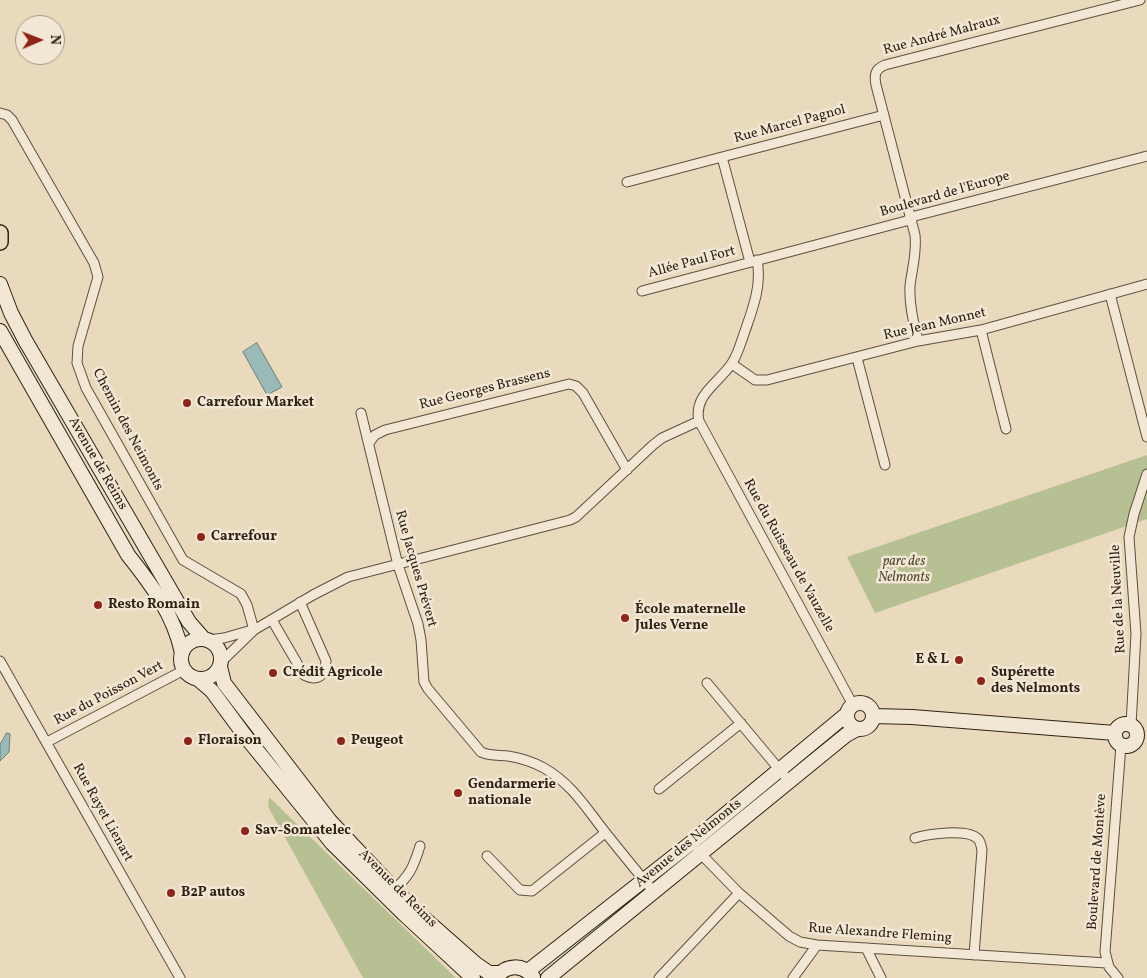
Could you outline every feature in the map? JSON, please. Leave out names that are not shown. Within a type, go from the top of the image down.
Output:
[{"type":"main road","points":[[0,233],[0,242]]},
{"type":"main road","name":"Avenue de Reims","points":[[0,284],[11,313],[30,348],[189,622],[218,648],[224,683],[330,821],[391,893],[473,978]]},
{"type":"main road","name":"Avenue de Reims","points":[[0,331],[128,555],[150,582],[167,611],[178,635],[184,670],[198,679],[212,692],[246,738],[332,843],[489,973],[498,976],[512,967],[523,968],[531,975]]},
{"type":"main road","points":[[182,653],[190,642],[206,639]]},
{"type":"main road","points":[[198,679],[211,677],[221,664]]},
{"type":"main road","points":[[857,729],[850,725],[850,709],[861,703],[868,706],[873,712],[873,716],[905,717],[1118,739],[1131,745],[1136,740],[1138,731],[1121,725],[1118,739]]},
{"type":"main road","name":"Avenue des Nelmonts","points":[[531,975],[644,880],[780,770],[850,709]]},
{"type":"main road","name":"Avenue des Nelmonts","points":[[548,978],[846,735],[857,729],[867,727],[873,716]]},
{"type":"street","name":"Rue André Malraux","points":[[918,342],[911,297],[911,279],[916,254],[915,235],[875,80],[877,70],[880,67],[1140,0]]},
{"type":"street","name":"Chemin des Neimonts","points":[[0,113],[8,115],[12,120],[94,263],[98,277],[78,346],[76,363],[86,388],[183,560],[241,594],[247,605],[254,630]]},
{"type":"street","name":"Rue Marcel Pagnol","points":[[754,261],[722,157],[884,115]]},
{"type":"street","name":"Boulevard de l'Europe","points":[[754,261],[915,216],[1147,156]]},
{"type":"street","points":[[627,182],[722,157]]},
{"type":"street","points":[[206,639],[224,638],[254,630],[300,602],[348,577],[570,520],[583,512],[642,454],[662,438],[699,421],[697,410],[700,400],[732,364],[739,348],[757,292],[759,273],[754,261]]},
{"type":"street","name":"Allée Paul Fort","points":[[642,291],[754,261]]},
{"type":"street","name":"Rue Jean Monnet","points":[[732,364],[751,378],[761,380],[779,378],[918,342],[981,330],[1147,284]]},
{"type":"street","points":[[1110,294],[1147,437]]},
{"type":"street","points":[[981,330],[1006,429]]},
{"type":"street","points":[[857,358],[885,465]]},
{"type":"street","name":"Rue Georges Brassens","points":[[369,443],[375,434],[385,430],[569,384],[576,386],[583,393],[627,470]]},
{"type":"street","name":"Rue Jacques Prévert","points":[[361,414],[398,565],[418,624],[424,682],[428,690],[482,752],[526,760],[555,774],[577,794],[654,892]]},
{"type":"street","name":"Rue du Ruisseau de Vauzelle","points":[[699,421],[850,709]]},
{"type":"street","name":"Rue de la Neuville","points":[[1138,731],[1136,634],[1129,537],[1132,520],[1147,474]]},
{"type":"street","points":[[272,620],[304,675],[311,679],[320,677],[326,670],[326,661],[300,602]]},
{"type":"street","points":[[221,664],[254,630]]},
{"type":"street","points":[[1136,634],[1147,631]]},
{"type":"street","name":"Rue Rayet Lienart","points":[[0,661],[180,978]]},
{"type":"street","name":"Rue du Poisson Vert","points":[[47,742],[184,670]]},
{"type":"street","points":[[708,683],[789,781]]},
{"type":"street","points":[[659,789],[741,723]]},
{"type":"street","name":"Boulevard de Montève","points":[[1107,963],[1105,952],[1118,739]]},
{"type":"street","points":[[487,856],[520,890],[532,891],[606,833]]},
{"type":"street","points":[[915,838],[932,833],[947,833],[972,835],[979,840],[982,850],[974,955]]},
{"type":"street","name":"Rue Alexandre Fleming","points":[[690,843],[739,893],[789,936],[800,942],[817,945],[1107,963]]},
{"type":"street","points":[[391,893],[406,878],[414,866],[420,846]]},
{"type":"street","points":[[659,978],[739,893]]},
{"type":"street","points":[[793,978],[817,945]]},
{"type":"street","points":[[866,948],[881,978]]},
{"type":"street","points":[[1107,963],[1118,978]]},
{"type":"green space","name":"parc des Nelmonts","points":[[1147,455],[1147,519],[875,613],[847,557]]},
{"type":"green space","points":[[269,797],[456,978],[363,978],[272,814],[268,806]]},
{"type":"water","points":[[257,343],[282,387],[267,395],[243,352]]},
{"type":"water","points":[[7,733],[10,734],[9,752],[0,761],[0,745]]},
{"type":"place","name":"Carrefour Market","points":[[187,403]]},
{"type":"place","name":"Carrefour","points":[[201,537]]},
{"type":"place","name":"Resto Romain","points":[[98,605]]},
{"type":"place","name":"École maternelle Jules Verne","points":[[625,618]]},
{"type":"place","name":"E & L","points":[[959,660]]},
{"type":"place","name":"Crédit Agricole","points":[[273,673]]},
{"type":"place","name":"Supérette des Nelmonts","points":[[981,681]]},
{"type":"place","name":"Floraison","points":[[188,741]]},
{"type":"place","name":"Peugeot","points":[[341,741]]},
{"type":"place","name":"Gendarmerie nationale","points":[[458,793]]},
{"type":"place","name":"Sav-Somatelec","points":[[245,831]]},
{"type":"place","name":"B2P autos","points":[[171,893]]}]
